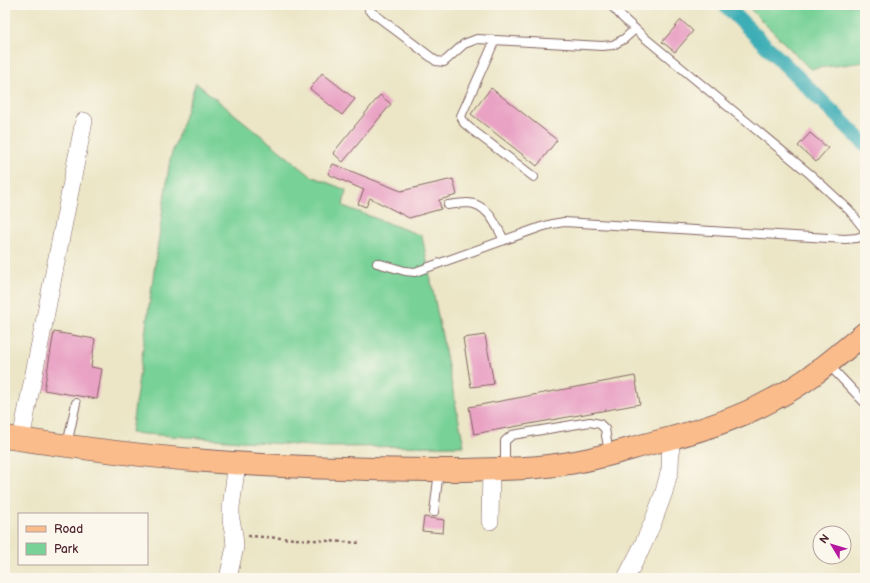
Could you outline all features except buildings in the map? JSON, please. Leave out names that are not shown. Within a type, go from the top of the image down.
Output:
[{"type":"main road","points":[[13,438],[150,456],[303,467],[439,470],[498,470],[542,467],[570,463],[671,439],[710,427],[748,412],[775,399],[806,380],[865,333]]},
{"type":"street","points":[[13,438],[84,121]]},
{"type":"street","points":[[626,578],[642,548],[664,492],[670,470],[671,439]]},
{"type":"street","points":[[228,578],[235,547],[231,507],[236,463]]},
{"type":"street","points":[[490,521],[498,470]]},
{"type":"lane","points":[[611,5],[635,29],[810,174],[849,210],[865,230]]},
{"type":"lane","points":[[369,10],[436,61],[444,62],[464,44],[477,39],[602,46],[613,44],[624,39],[635,29]]},
{"type":"lane","points":[[495,40],[461,116],[464,123],[470,129],[534,177]]},
{"type":"lane","points":[[448,205],[469,203],[482,207],[490,215],[504,240]]},
{"type":"lane","points":[[377,263],[405,272],[415,272],[540,227],[564,222],[845,239],[857,238],[865,235]]},
{"type":"lane","points":[[828,363],[865,403]]},
{"type":"lane","points":[[67,445],[76,403]]},
{"type":"lane","points":[[498,470],[506,441],[512,435],[590,422],[600,424],[605,429],[610,454]]},
{"type":"lane","points":[[434,512],[439,470]]},
{"type":"path","points":[[234,535],[361,543]]},
{"type":"green space","points":[[746,5],[865,5],[865,62],[810,69]]},
{"type":"green space","points":[[196,83],[311,176],[346,190],[343,206],[422,236],[464,446],[324,447],[131,433],[170,159]]},
{"type":"waterway","points":[[725,5],[865,144]]}]
